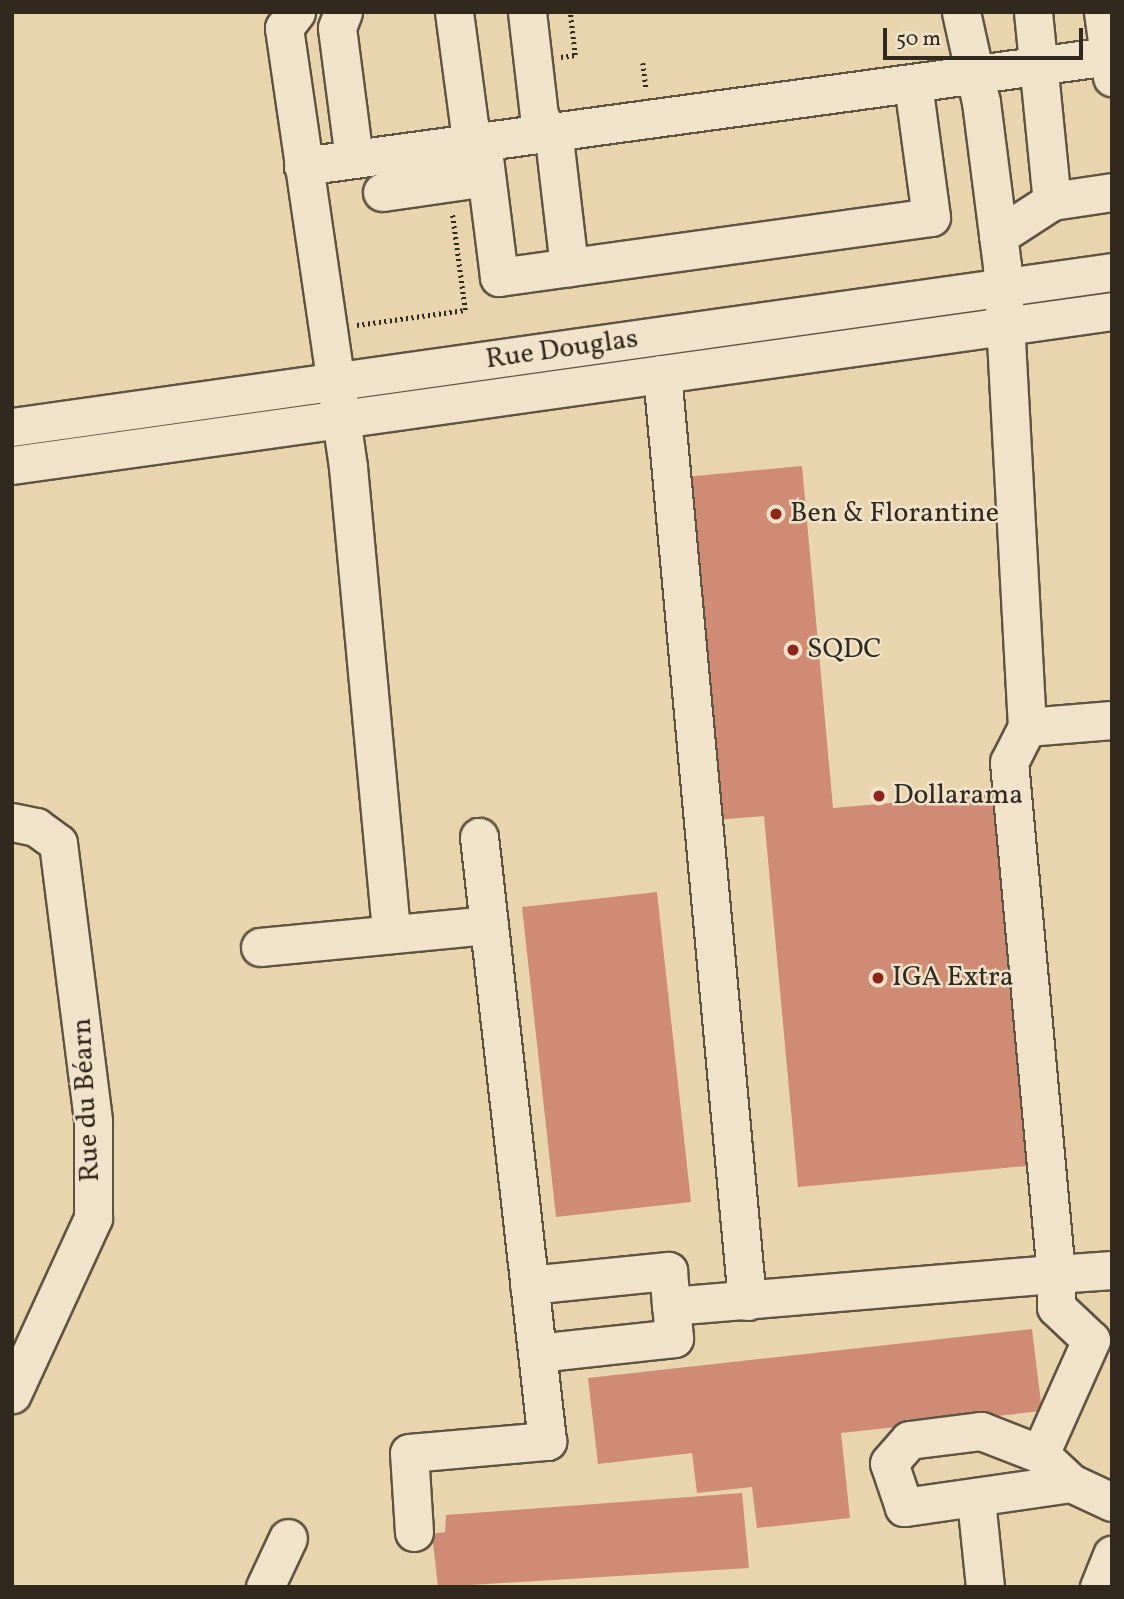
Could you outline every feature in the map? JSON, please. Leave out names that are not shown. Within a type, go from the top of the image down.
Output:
[{"type":"street","points":[[296,12],[284,29],[341,420],[391,934]]},
{"type":"street","points":[[343,12],[337,28],[354,159]]},
{"type":"street","points":[[454,12],[469,125],[478,140],[486,177],[499,277],[931,218],[913,83]]},
{"type":"street","points":[[527,12],[539,115],[547,131],[569,267]]},
{"type":"street","points":[[961,12],[974,75],[998,236],[1002,288],[1002,327],[1027,727],[1009,762],[1056,1274],[1056,1307],[1091,1340],[1040,1454]]},
{"type":"street","points":[[1033,12],[1052,201]]},
{"type":"street","points":[[303,166],[478,140],[1037,66],[1110,66],[1103,12]]},
{"type":"street","points":[[382,192],[486,177]]},
{"type":"street","points":[[998,236],[1052,201],[1112,192]]},
{"type":"street","name":"Rue Douglas","points":[[12,427],[1112,272]]},
{"type":"street","name":"Rue Douglas","points":[[12,466],[1112,311]]},
{"type":"street","points":[[662,374],[747,1301]]},
{"type":"street","points":[[1027,727],[1112,720]]},
{"type":"street","name":"Rue du Béarn","points":[[12,822],[36,827],[58,843],[93,1121],[93,1218],[12,1394]]},
{"type":"street","points":[[414,1532],[409,1453],[547,1441],[479,838]]},
{"type":"street","points":[[260,947],[489,925]]},
{"type":"street","points":[[671,1306],[1112,1270]]},
{"type":"street","points":[[529,1285],[667,1271],[674,1338],[537,1353]]},
{"type":"street","points":[[1071,1482],[976,1500],[904,1507],[889,1463],[909,1440],[981,1431],[1040,1454],[1071,1482],[1112,1502]]},
{"type":"street","points":[[976,1500],[985,1587]]},
{"type":"street","points":[[265,1587],[288,1538]]},
{"type":"street","points":[[1099,1587],[1112,1554]]},
{"type":"path","points":[[643,63],[648,100]]},
{"type":"path","points":[[345,327],[465,310],[450,197]]},
{"type":"building","points":[[802,466],[833,808],[993,794],[1027,1166],[798,1187],[764,816],[715,820],[685,477]]},
{"type":"building","points":[[657,892],[691,1202],[556,1217],[522,907]]},
{"type":"building","points":[[1032,1329],[1042,1411],[841,1433],[850,1518],[757,1528],[752,1487],[697,1493],[692,1453],[598,1464],[588,1378]]},
{"type":"building","points":[[742,1493],[749,1568],[438,1587],[432,1534],[445,1532],[446,1515]]},
{"type":"place","name":"Ben & Florantine","points":[[776,514]]},
{"type":"place","name":"SQDC","points":[[793,650]]},
{"type":"place","name":"Dollarama","points":[[879,796]]},
{"type":"place","name":"IGA Extra","points":[[878,978]]}]
